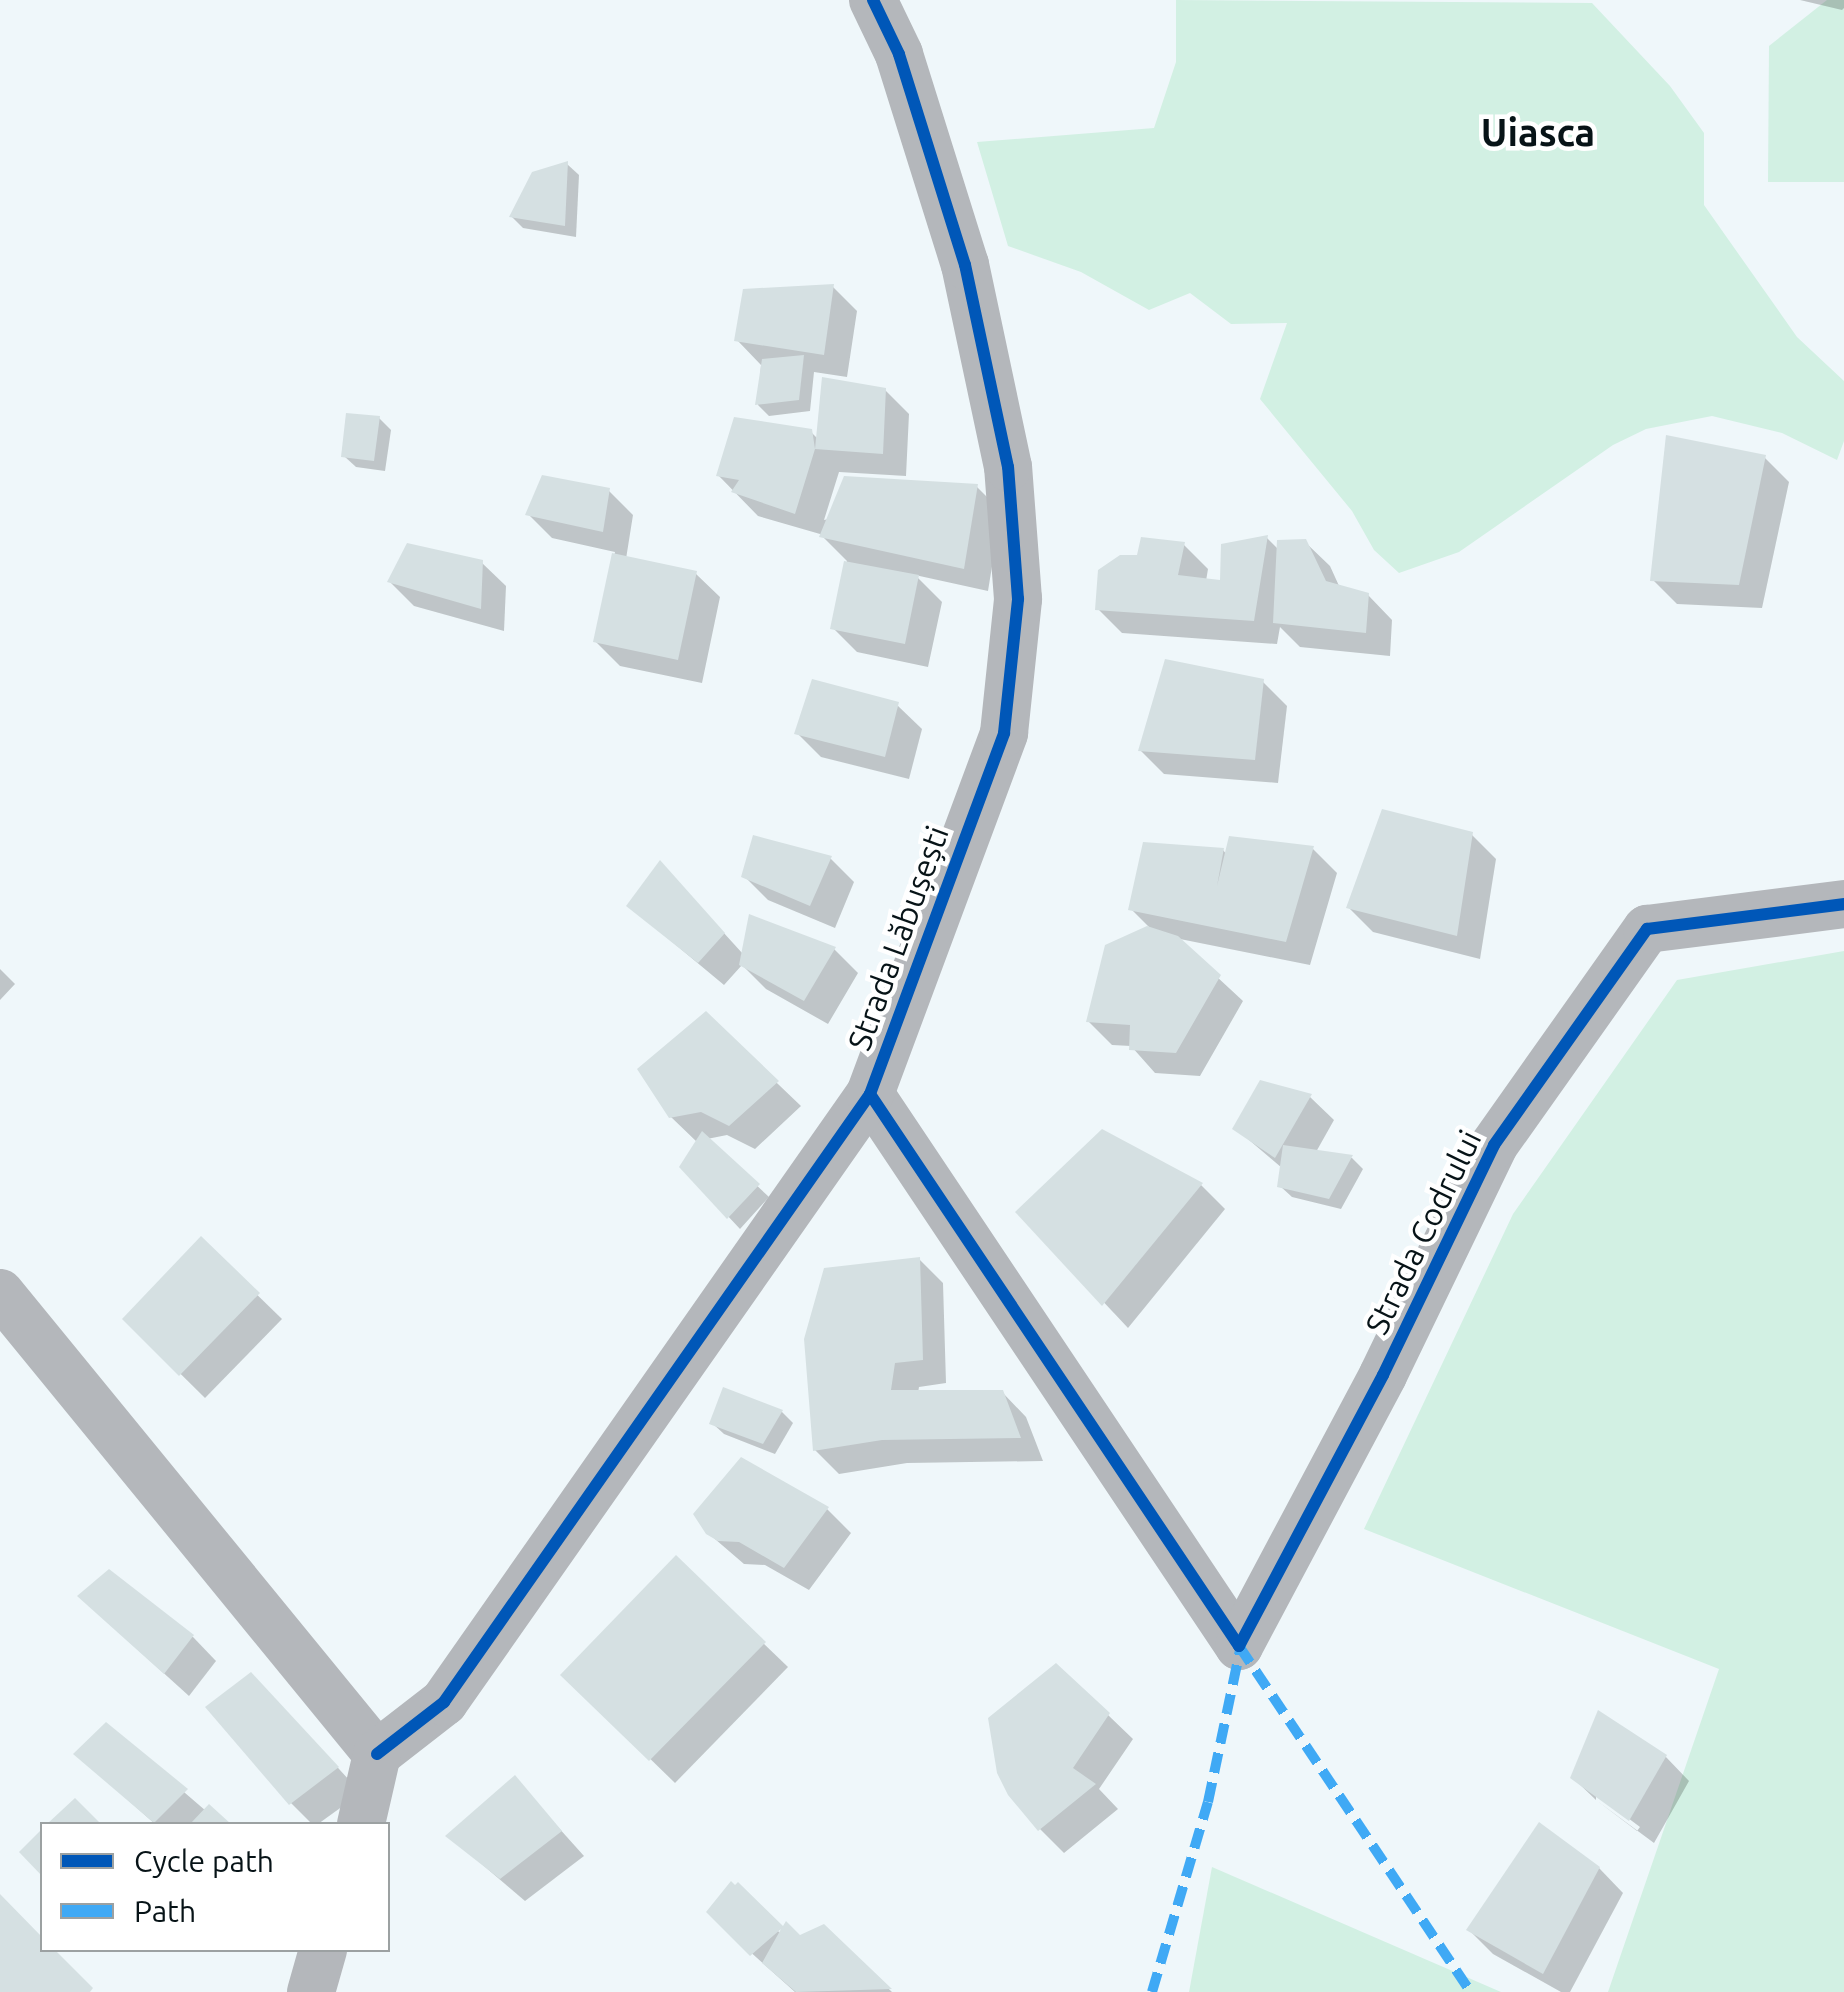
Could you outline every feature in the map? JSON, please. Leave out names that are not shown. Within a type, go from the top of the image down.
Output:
[{"type":"street","name":"Strada Lăbușești","points":[[378,1754],[444,1702],[870,1094],[1004,732],[1018,600],[1008,466],[965,264],[898,54],[873,0]]},
{"type":"street","name":"Strada Codrului","points":[[870,1094],[1239,1646],[1382,1375],[1494,1146],[1646,929],[1844,904]]},
{"type":"street","points":[[0,1293],[378,1754],[361,1822]]},
{"type":"street","points":[[311,1992],[322,1952]]},
{"type":"green space","points":[[1176,0],[1592,3],[1670,86],[1704,133],[1704,205],[1797,337],[1844,381],[1844,441],[1837,460],[1782,433],[1712,416],[1646,429],[1613,445],[1459,552],[1399,573],[1374,550],[1352,511],[1260,399],[1287,323],[1231,324],[1190,293],[1149,310],[1081,272],[1008,246],[977,142],[1154,128],[1176,62]]},
{"type":"green space","points":[[1827,0],[1844,0],[1844,182],[1768,182],[1769,46]]},
{"type":"green space","points":[[1844,951],[1844,1992],[1608,1992],[1719,1669],[1364,1529],[1513,1214],[1677,980]]},
{"type":"green space","points":[[1212,1867],[1501,1992],[1189,1992]]},
{"type":"building","points":[[568,161],[565,226],[509,217],[532,172]]},
{"type":"building","points":[[834,284],[824,355],[734,341],[743,289]]},
{"type":"building","points":[[804,355],[799,400],[755,405],[762,359]]},
{"type":"building","points":[[822,377],[886,388],[883,454],[815,449]]},
{"type":"building","points":[[346,413],[380,416],[374,461],[341,457]]},
{"type":"building","points":[[734,417],[812,429],[815,449],[795,514],[731,492],[739,480],[716,476]]},
{"type":"building","points":[[1666,435],[1766,455],[1739,585],[1650,581]]},
{"type":"building","points":[[542,475],[610,488],[603,532],[525,515]]},
{"type":"building","points":[[844,476],[978,484],[964,569],[819,537]]},
{"type":"building","points":[[1268,535],[1254,621],[1095,610],[1098,570],[1120,555],[1137,555],[1141,537],[1185,542],[1178,575],[1220,580],[1221,544]]},
{"type":"building","points":[[1306,539],[1326,581],[1369,593],[1366,633],[1273,623],[1277,540]]},
{"type":"building","points":[[407,543],[483,560],[481,609],[387,582]]},
{"type":"building","points":[[612,553],[697,571],[678,660],[593,642]]},
{"type":"building","points":[[844,561],[919,575],[905,644],[830,629]]},
{"type":"building","points":[[1165,659],[1264,679],[1255,760],[1138,751]]},
{"type":"building","points":[[812,679],[899,702],[885,757],[794,734]]},
{"type":"building","points":[[1382,809],[1473,832],[1457,936],[1346,908]]},
{"type":"building","points":[[753,835],[832,856],[810,906],[741,877]]},
{"type":"building","points":[[1229,836],[1314,846],[1286,942],[1128,910],[1143,842],[1224,848],[1217,886]]},
{"type":"building","points":[[660,860],[725,933],[698,963],[626,906]]},
{"type":"building","points":[[749,914],[836,947],[804,1001],[739,965]]},
{"type":"building","points":[[1147,926],[1178,936],[1221,975],[1176,1053],[1129,1050],[1130,1025],[1086,1022],[1105,945]]},
{"type":"building","points":[[706,1011],[779,1081],[729,1126],[701,1112],[669,1118],[637,1069]]},
{"type":"building","points":[[1260,1080],[1312,1094],[1275,1158],[1232,1129]]},
{"type":"building","points":[[1102,1129],[1203,1183],[1102,1306],[1015,1212]]},
{"type":"building","points":[[702,1131],[760,1184],[727,1219],[679,1167]]},
{"type":"building","points":[[1283,1145],[1353,1155],[1329,1199],[1277,1187]]},
{"type":"building","points":[[201,1236],[260,1293],[179,1376],[122,1319]]},
{"type":"building","points":[[920,1257],[923,1360],[895,1363],[891,1390],[1003,1390],[1021,1438],[882,1440],[813,1451],[804,1339],[824,1268]]},
{"type":"building","points":[[723,1387],[783,1410],[763,1444],[709,1424]]},
{"type":"building","points":[[741,1457],[829,1507],[784,1568],[739,1542],[718,1541],[706,1534],[693,1514]]},
{"type":"building","points":[[676,1555],[766,1642],[649,1761],[560,1675]]},
{"type":"building","points":[[109,1569],[194,1635],[164,1674],[77,1596]]},
{"type":"building","points":[[1056,1663],[1110,1713],[1073,1768],[1096,1784],[1038,1831],[1008,1795],[997,1773],[988,1718]]},
{"type":"building","points":[[251,1672],[339,1767],[289,1805],[205,1707]]},
{"type":"building","points":[[1598,1710],[1667,1755],[1629,1821],[1570,1778]]},
{"type":"building","points":[[106,1722],[188,1789],[153,1822],[73,1754]]},
{"type":"building","points":[[515,1775],[562,1831],[500,1879],[445,1836]]},
{"type":"building","points":[[75,1798],[99,1822],[49,1822]]},
{"type":"building","points":[[209,1804],[229,1822],[192,1822]]},
{"type":"building","points":[[1539,1822],[1600,1867],[1543,1974],[1466,1930]]},
{"type":"building","points":[[40,1831],[40,1874],[19,1852]]},
{"type":"building","points":[[731,1881],[735,1885],[738,1882],[783,1926],[786,1921],[800,1935],[824,1924],[892,1989],[796,1992],[762,1963],[781,1929],[750,1956],[706,1912]]},
{"type":"building","points":[[0,1894],[40,1935],[40,1952],[57,1952],[93,1988],[90,1992],[0,1992]]},
{"type":"marked path","points":[[1152,1992],[1208,1802],[1242,1641]]},
{"type":"marked path","points":[[1239,1646],[1471,1992]]},
{"type":"cycle path","points":[[377,1754],[444,1702],[870,1094],[1004,733],[1018,599],[1008,467],[965,265],[899,54],[873,0]]},
{"type":"cycle path","points":[[870,1094],[1239,1646],[1383,1375],[1494,1145],[1647,929],[1844,904]]},
{"type":"district","name":"Uiasca","points":[[1538,133]]}]
